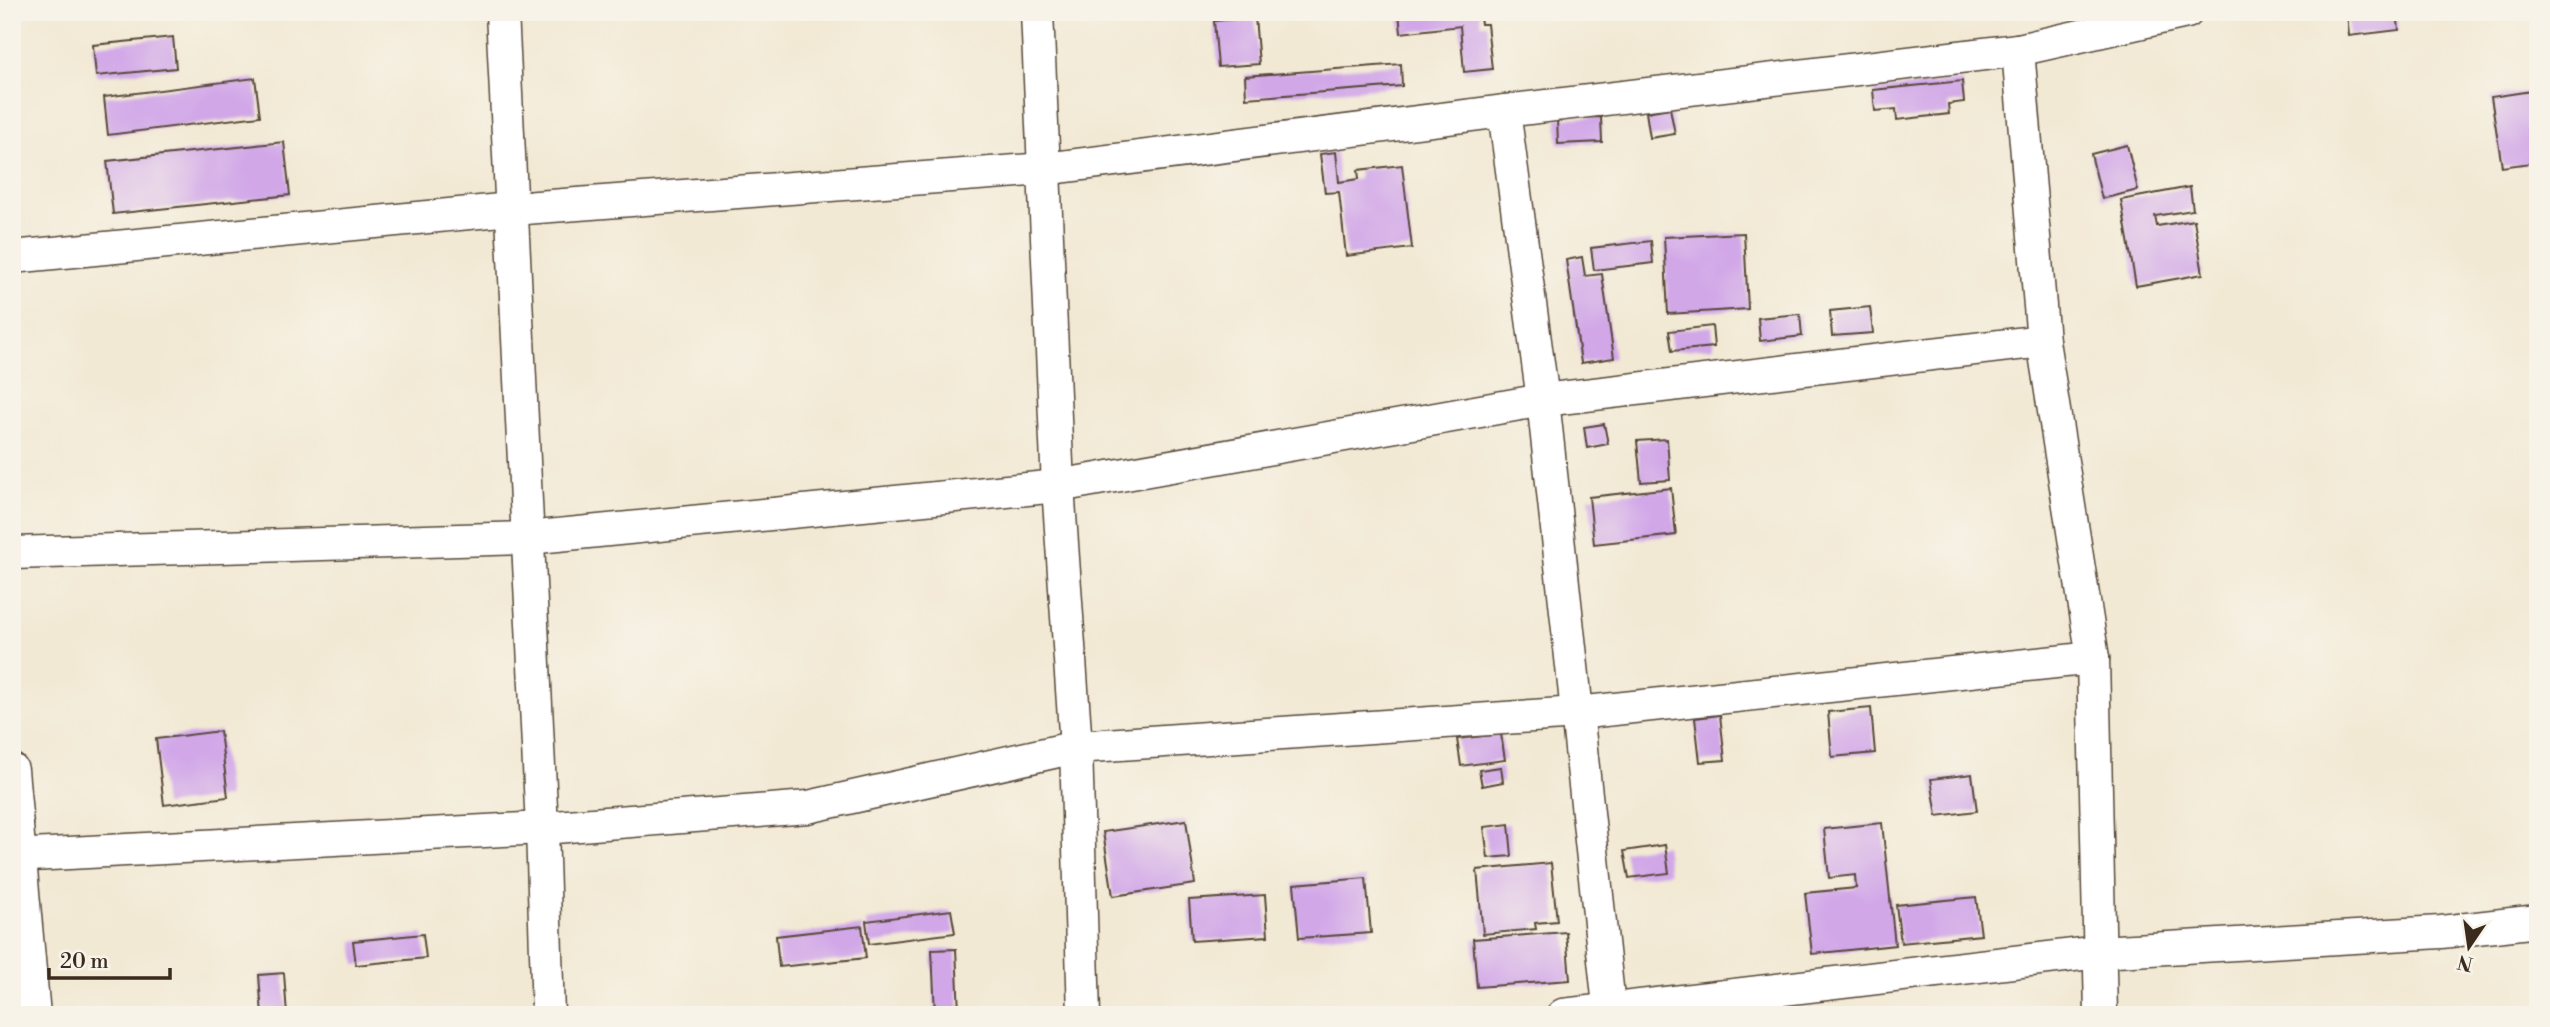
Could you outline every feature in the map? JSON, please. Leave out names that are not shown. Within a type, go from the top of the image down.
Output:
[{"type":"street","points":[[502,12],[542,828],[548,1015]]},
{"type":"street","points":[[1037,12],[1058,486],[1076,747],[1084,1015]]},
{"type":"street","points":[[12,257],[510,209],[1044,169],[2018,50],[2187,12]]},
{"type":"street","points":[[2018,50],[2043,341],[2093,658],[2101,1015]]},
{"type":"street","points":[[1504,111],[1543,400],[1610,1012]]},
{"type":"street","points":[[12,553],[527,538],[1058,486],[1543,400],[2043,341]]},
{"type":"street","points":[[15,856],[542,828],[808,807],[1076,747],[1577,713],[2093,658]]},
{"type":"street","points":[[12,770],[15,856],[34,1015]]},
{"type":"street","points":[[1563,1015],[1610,1012],[2099,951],[2441,932],[2538,921]]},
{"type":"building","points":[[1399,12],[1479,12],[1481,24],[1487,24],[1492,69],[1464,72],[1460,26],[1401,33]]},
{"type":"building","points":[[2347,12],[2397,12],[2399,30],[2349,36]]},
{"type":"building","points":[[1255,17],[1259,64],[1218,67],[1214,21]]},
{"type":"building","points":[[173,37],[176,68],[96,76],[93,45]]},
{"type":"building","points":[[1401,64],[1402,86],[1246,98],[1245,76]]},
{"type":"building","points":[[255,78],[260,116],[108,135],[104,97]]},
{"type":"building","points":[[1962,81],[1964,102],[1948,104],[1949,114],[1897,120],[1896,109],[1875,111],[1873,90]]},
{"type":"building","points":[[2538,90],[2538,152],[2530,153],[2531,163],[2502,167],[2491,97]]},
{"type":"building","points":[[1670,108],[1675,134],[1650,138],[1646,112]]},
{"type":"building","points":[[1601,117],[1602,142],[1558,144],[1557,118]]},
{"type":"building","points":[[284,142],[290,195],[113,214],[107,161]]},
{"type":"building","points":[[2127,145],[2138,190],[2102,199],[2091,154]]},
{"type":"building","points":[[1336,152],[1339,182],[1359,179],[1358,170],[1402,165],[1412,248],[1346,256],[1339,192],[1325,193],[1320,154]]},
{"type":"building","points":[[2190,187],[2193,210],[2155,216],[2157,226],[2194,220],[2203,274],[2136,286],[2121,200]]},
{"type":"building","points":[[1744,233],[1748,309],[1668,314],[1664,237]]},
{"type":"building","points":[[1651,241],[1653,263],[1594,270],[1591,248]]},
{"type":"building","points":[[1582,257],[1585,276],[1602,274],[1614,358],[1581,363],[1566,260]]},
{"type":"building","points":[[1870,307],[1873,333],[1832,336],[1830,311]]},
{"type":"building","points":[[1800,314],[1802,336],[1760,341],[1758,318]]},
{"type":"building","points":[[1712,326],[1714,347],[1672,351],[1669,331]]},
{"type":"building","points":[[1604,424],[1608,444],[1587,448],[1584,427]]},
{"type":"building","points":[[1667,439],[1670,480],[1641,482],[1637,441]]},
{"type":"building","points":[[1671,488],[1676,535],[1594,544],[1589,497]]},
{"type":"building","points":[[1871,708],[1875,753],[1832,757],[1828,712]]},
{"type":"building","points":[[1720,715],[1725,760],[1700,762],[1695,718]]},
{"type":"building","points":[[220,731],[228,797],[164,805],[156,739]]},
{"type":"building","points":[[1501,734],[1505,760],[1461,766],[1457,739]]},
{"type":"building","points":[[1501,767],[1503,782],[1482,786],[1479,770]]},
{"type":"building","points":[[1972,774],[1977,811],[1937,816],[1931,779]]},
{"type":"building","points":[[1186,820],[1195,884],[1113,896],[1103,832]]},
{"type":"building","points":[[1882,823],[1895,945],[1812,954],[1805,893],[1856,888],[1855,875],[1829,878],[1824,829]]},
{"type":"building","points":[[1509,824],[1512,856],[1488,858],[1484,827]]},
{"type":"building","points":[[1665,845],[1669,873],[1629,878],[1624,851]]},
{"type":"building","points":[[1551,863],[1557,921],[1535,923],[1536,929],[1483,934],[1477,870]]},
{"type":"building","points":[[1366,878],[1371,933],[1299,938],[1294,884]]},
{"type":"building","points":[[1265,895],[1268,936],[1192,941],[1189,900]]},
{"type":"building","points":[[1976,897],[1981,935],[1901,943],[1896,905]]},
{"type":"building","points":[[951,910],[955,933],[869,944],[866,921]]},
{"type":"building","points":[[862,926],[866,958],[779,967],[776,936]]},
{"type":"building","points":[[1566,932],[1570,980],[1477,987],[1473,939]]},
{"type":"building","points":[[423,934],[426,958],[356,965],[353,941]]},
{"type":"building","points":[[956,949],[959,1012],[935,1014],[932,950]]},
{"type":"building","points":[[284,973],[287,1015],[262,1015],[259,975]]}]
